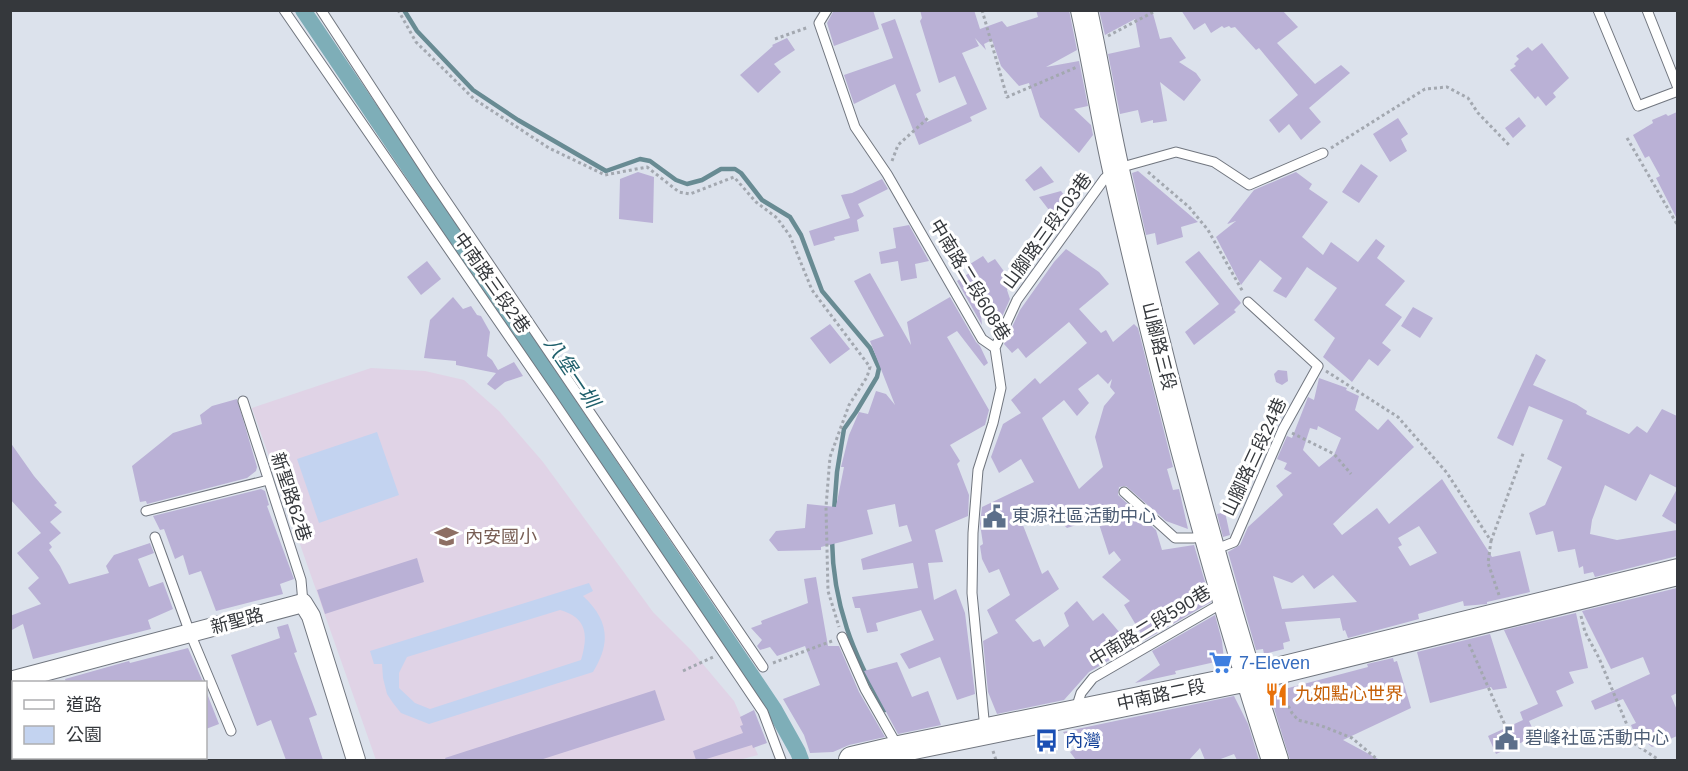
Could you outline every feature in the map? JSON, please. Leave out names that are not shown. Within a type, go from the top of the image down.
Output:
[{"type":"main road","name":"山腳路三段","points":[[1084,10],[1093,52],[1127,166],[1209,544],[1226,601],[1259,675],[1275,760]]},
{"type":"main road","name":"中南路二段","points":[[852,760],[1259,675],[1677,572]]},
{"type":"street","name":"新聖路","points":[[10,681],[303,603]]},
{"type":"street","points":[[303,603],[311,616],[356,760]]},
{"type":"lane","name":"中南路三段2巷","points":[[284,10],[552,399],[763,712],[781,760]]},
{"type":"lane","points":[[321,10],[432,180],[763,667]]},
{"type":"lane","points":[[819,23],[827,10]]},
{"type":"lane","points":[[1598,10],[1638,106],[1677,89],[1647,10]]},
{"type":"lane","name":"中南路二段608巷","points":[[819,23],[855,127],[887,174],[982,339],[994,348],[1001,388],[978,470],[972,533],[972,593],[986,733]]},
{"type":"lane","points":[[1127,166],[1176,152],[1214,162],[1249,185],[1323,153]]},
{"type":"lane","name":"山腳路三段103巷","points":[[994,348],[1017,300],[1105,178],[1127,166]]},
{"type":"lane","points":[[1248,302],[1318,366]]},
{"type":"lane","name":"山腳路三段24巷","points":[[1209,544],[1234,542],[1283,429],[1318,366]]},
{"type":"lane","name":"新聖路62巷","points":[[243,401],[301,580],[303,603]]},
{"type":"lane","points":[[146,511],[268,480]]},
{"type":"lane","points":[[1124,492],[1175,538],[1192,538],[1209,544]]},
{"type":"lane","points":[[155,537],[190,633],[231,731]]},
{"type":"lane","name":"中南路二段590巷","points":[[1076,712],[1081,693],[1093,678],[1226,601]]},
{"type":"lane","points":[[842,637],[865,688],[899,749]]},
{"type":"path","points":[[398,10],[416,42],[474,99],[549,148],[606,176],[647,166],[679,192],[690,194],[734,177],[756,202],[777,218],[790,236],[812,290],[870,368],[867,378],[849,405],[830,457],[826,507],[828,591],[842,637],[763,667]]},
{"type":"path","points":[[982,10],[1007,97],[1093,52],[1157,10]]},
{"type":"path","points":[[775,39],[819,23]]},
{"type":"path","points":[[1323,153],[1425,89],[1447,87],[1468,98],[1478,113],[1509,145]]},
{"type":"path","points":[[887,174],[898,145],[928,118]]},
{"type":"path","points":[[1627,138],[1677,226]]},
{"type":"path","points":[[1127,166],[1158,182],[1190,207],[1208,230],[1248,302]]},
{"type":"path","points":[[1318,366],[1398,417],[1447,473],[1491,541]]},
{"type":"path","points":[[1283,429],[1334,454],[1351,474]]},
{"type":"path","points":[[1505,614],[1488,563],[1491,541],[1524,452]]},
{"type":"path","points":[[1577,597],[1585,632],[1599,658],[1635,744],[1659,760]]},
{"type":"path","points":[[1460,625],[1505,724]]},
{"type":"path","points":[[683,671],[723,653]]},
{"type":"path","points":[[1259,675],[1298,720],[1322,726],[1352,738],[1378,760]]},
{"type":"shaded area","name":"內安國小","points":[[371,368],[425,371],[464,380],[499,411],[543,462],[653,612],[691,650],[734,701],[758,755],[739,760],[376,760],[252,408]]},
{"type":"green space","points":[[377,432],[399,495],[319,523],[297,459]]},
{"type":"green space","points":[[589,583],[593,591],[583,596],[598,614],[605,632],[603,651],[593,672],[429,724],[401,713],[387,694],[382,664],[374,664],[370,651]],"holes":[[[560,610],[569,613],[581,623],[584,629],[585,643],[581,660],[430,709],[415,703],[399,688],[399,673],[407,657]]]},
{"type":"building","points":[[834,10],[873,10],[879,29],[834,46],[827,23]]},
{"type":"building","points":[[920,10],[974,10],[980,29],[1002,21],[1007,27],[1038,17],[1036,10],[1069,10],[1077,50],[1046,67],[1079,61],[1088,106],[1074,109],[1091,125],[1093,135],[1079,153],[1040,117],[1029,83],[1019,86],[1001,66],[992,40],[984,44],[986,50],[975,38],[979,46],[962,53],[987,109],[970,117],[972,121],[919,145],[895,84],[854,104],[844,75],[893,58],[881,24],[895,19],[921,91],[916,94],[927,122],[967,104],[955,76],[939,83],[920,21],[922,18]]},
{"type":"building","points":[[1099,10],[1152,10],[1160,39],[1171,37],[1186,58],[1179,62],[1196,73],[1201,80],[1184,101],[1160,82],[1167,121],[1153,123],[1153,120],[1141,123],[1138,110],[1120,114],[1108,54],[1140,47],[1135,19],[1105,35]]},
{"type":"building","points":[[1181,10],[1282,10],[1298,27],[1277,43],[1315,84],[1341,65],[1350,73],[1309,108],[1321,122],[1301,140],[1289,124],[1279,133],[1269,120],[1298,95],[1259,48],[1256,50],[1235,27],[1224,28],[1222,26],[1211,33],[1205,23],[1194,30]]},
{"type":"building","points":[[787,38],[795,50],[774,64],[781,72],[758,93],[740,75],[772,45]]},
{"type":"building","points":[[1542,43],[1569,78],[1553,93],[1556,97],[1546,106],[1538,96],[1535,99],[1510,70],[1516,66],[1514,64],[1519,59],[1516,56],[1528,47],[1532,51]]},
{"type":"building","points":[[1677,112],[1677,219],[1656,178],[1660,176],[1649,156],[1645,158],[1633,135],[1653,123],[1652,120]]},
{"type":"building","points":[[1519,117],[1526,126],[1513,138],[1505,128]]},
{"type":"building","points":[[1398,118],[1408,134],[1401,139],[1407,151],[1390,162],[1373,134]]},
{"type":"building","points":[[1361,164],[1378,176],[1359,203],[1342,192]]},
{"type":"building","points":[[1041,166],[1054,182],[1034,191],[1025,180]]},
{"type":"building","points":[[1138,171],[1198,222],[1181,227],[1183,237],[1157,245],[1155,233],[1146,235],[1132,173]]},
{"type":"building","points":[[638,172],[654,177],[653,223],[619,219],[620,179]]},
{"type":"building","points":[[1296,172],[1312,184],[1309,189],[1328,202],[1302,237],[1323,255],[1331,242],[1358,262],[1376,239],[1385,246],[1377,258],[1405,281],[1385,305],[1402,317],[1382,343],[1391,350],[1378,366],[1369,359],[1352,382],[1323,357],[1335,338],[1314,320],[1337,288],[1307,267],[1286,298],[1273,291],[1282,278],[1260,260],[1241,285],[1216,237],[1236,221],[1227,224],[1254,190]]},
{"type":"building","points":[[882,179],[888,189],[858,204],[864,216],[857,220],[859,231],[834,237],[835,240],[814,246],[809,231],[850,218],[841,195],[852,193]]},
{"type":"building","points":[[1061,191],[1068,200],[1052,214],[1039,197]]},
{"type":"building","points":[[909,225],[929,261],[915,264],[917,278],[901,281],[898,261],[881,264],[879,252],[896,248],[893,228]]},
{"type":"building","points":[[1066,249],[1099,272],[1109,284],[1079,309],[1101,333],[1106,330],[1113,342],[1134,324],[1138,328],[1173,467],[1167,469],[1173,490],[1179,489],[1188,529],[1166,521],[1126,486],[1119,487],[1118,495],[1156,530],[1162,550],[1194,545],[1211,602],[1145,640],[1124,605],[1130,601],[1102,577],[1121,560],[1114,551],[1109,555],[1097,518],[1067,528],[1043,505],[1019,515],[1042,574],[1048,570],[1059,589],[1015,620],[1033,642],[1040,639],[1044,647],[1069,626],[1064,613],[1077,601],[1093,621],[1103,613],[1132,647],[1089,672],[1064,700],[997,714],[988,692],[983,641],[998,633],[987,610],[1010,595],[999,569],[989,573],[982,559],[980,546],[983,544],[980,524],[982,507],[1034,482],[1021,459],[999,473],[991,457],[1003,424],[1021,413],[1011,400],[1035,378],[1040,384],[1087,343],[1069,322],[1026,358],[1018,348],[1012,353],[1004,344],[1020,310]],"holes":[[[1098,374],[1108,384],[1112,379],[1110,387],[1115,393],[1104,406],[1095,437],[1103,467],[1079,489],[1042,418],[1064,400],[1077,416],[1089,403],[1078,389]]]},
{"type":"building","points":[[1199,251],[1241,303],[1234,310],[1236,312],[1194,345],[1185,332],[1219,304],[1185,262]]},
{"type":"building","points":[[983,256],[988,263],[995,259],[1011,281],[1007,290],[1010,299],[997,328],[991,327],[981,315],[982,325],[957,281],[974,270],[970,264]]},
{"type":"building","points":[[427,261],[441,279],[421,295],[407,277]]},
{"type":"building","points":[[870,273],[911,345],[907,322],[950,297],[988,363],[984,366],[957,331],[947,337],[989,410],[985,425],[950,445],[960,461],[957,464],[969,495],[968,516],[935,530],[943,562],[928,563],[934,600],[956,589],[965,613],[975,694],[957,700],[940,657],[909,669],[900,654],[934,640],[921,610],[876,623],[878,631],[867,633],[860,608],[855,608],[852,597],[918,588],[913,563],[863,570],[861,559],[912,541],[907,525],[899,527],[895,504],[867,510],[873,534],[821,547],[821,550],[778,551],[769,540],[776,531],[805,528],[807,504],[836,507],[844,467],[841,467],[849,435],[859,412],[868,414],[876,391],[886,394],[895,405],[870,341],[884,336],[854,281]]},
{"type":"building","points":[[453,297],[463,309],[471,306],[477,315],[481,316],[490,332],[487,356],[498,370],[514,362],[523,376],[505,382],[495,390],[487,384],[496,373],[456,365],[456,361],[424,358],[430,320]]},
{"type":"building","points":[[1413,307],[1433,318],[1420,338],[1401,326]]},
{"type":"building","points":[[830,324],[850,349],[830,364],[810,338]]},
{"type":"building","points":[[1536,354],[1546,360],[1533,385],[1576,404],[1587,411],[1586,414],[1629,434],[1637,426],[1647,433],[1662,409],[1677,416],[1677,488],[1650,474],[1636,501],[1605,485],[1592,520],[1590,534],[1617,540],[1677,530],[1677,556],[1595,577],[1593,572],[1584,574],[1583,566],[1579,568],[1575,549],[1558,552],[1553,531],[1536,535],[1529,513],[1545,505],[1562,467],[1547,459],[1563,420],[1529,406],[1513,446],[1497,438]]},
{"type":"building","points":[[1278,370],[1287,371],[1288,381],[1282,385],[1276,382],[1274,374]]},
{"type":"building","points":[[1319,378],[1347,388],[1346,390],[1359,396],[1355,410],[1378,430],[1388,419],[1414,447],[1333,524],[1342,535],[1377,508],[1389,524],[1442,479],[1492,557],[1520,551],[1530,592],[1487,602],[1487,604],[1464,606],[1463,601],[1418,614],[1419,619],[1348,638],[1345,630],[1343,631],[1340,618],[1285,622],[1290,641],[1283,643],[1284,649],[1264,654],[1263,649],[1256,650],[1228,552],[1240,545],[1248,527],[1283,495],[1276,486],[1292,473],[1284,469],[1287,463],[1277,459],[1287,436],[1292,438],[1308,397],[1314,400]],"holes":[[[1318,426],[1341,438],[1334,455],[1319,467],[1303,450],[1310,428],[1317,430]],[[1419,526],[1437,553],[1410,566],[1398,547],[1402,545],[1398,538]],[[1303,575],[1314,589],[1333,575],[1357,602],[1282,609],[1273,576],[1292,583]]]},
{"type":"building","points":[[237,399],[257,467],[256,471],[247,478],[147,504],[146,501],[140,502],[132,466],[173,433],[202,424],[200,415],[212,406]]},
{"type":"building","points":[[10,442],[57,503],[54,505],[62,512],[50,522],[61,533],[49,543],[52,547],[49,550],[69,584],[109,573],[106,566],[114,555],[150,543],[154,553],[138,559],[149,587],[163,582],[173,609],[148,620],[151,629],[33,659],[23,624],[10,631],[10,616],[41,604],[28,588],[39,578],[17,553],[41,533],[10,499]]},
{"type":"building","points":[[261,489],[265,491],[269,505],[267,506],[294,579],[280,584],[283,594],[216,611],[201,571],[189,575],[183,555],[175,559],[164,529],[160,530],[153,516]]},
{"type":"building","points":[[1677,489],[1677,525],[1662,516]]},
{"type":"building","points":[[1225,512],[1230,535],[1223,537],[1217,514]]},
{"type":"building","points":[[417,558],[424,582],[325,614],[317,590]]},
{"type":"building","points":[[816,577],[828,646],[839,646],[859,692],[885,737],[849,745],[833,752],[810,753],[804,735],[783,699],[820,685],[805,646],[777,656],[770,647],[760,650],[757,646],[762,640],[751,628],[762,624],[761,621],[808,603],[804,579]]},
{"type":"building","points":[[1677,588],[1677,693],[1671,696],[1677,710],[1677,736],[1652,747],[1634,732],[1631,725],[1636,723],[1623,699],[1595,710],[1591,701],[1650,674],[1643,657],[1611,669],[1582,611]]},
{"type":"building","points":[[1576,613],[1588,668],[1569,672],[1574,683],[1556,691],[1563,706],[1529,721],[1536,736],[1496,754],[1488,736],[1523,720],[1520,712],[1538,704],[1504,630]]},
{"type":"building","points":[[1215,615],[1224,660],[1135,683],[1160,665],[1152,651]]},
{"type":"building","points":[[288,624],[297,652],[294,653],[317,715],[309,718],[323,760],[286,760],[271,720],[257,726],[231,655],[280,638],[277,627]]},
{"type":"building","points":[[1490,634],[1507,688],[1493,690],[1491,687],[1430,703],[1417,652]]},
{"type":"building","points":[[188,648],[203,681],[66,681],[65,679],[129,661],[130,663]]},
{"type":"building","points":[[1393,658],[1394,662],[1397,661],[1411,708],[1343,740],[1380,760],[1290,760],[1268,689],[1276,687],[1277,691],[1368,667],[1367,664]]},
{"type":"building","points":[[897,662],[912,697],[928,691],[941,725],[898,734],[864,671]]},
{"type":"building","points":[[655,690],[665,720],[540,760],[446,760],[445,758]]},
{"type":"building","points":[[207,694],[219,724],[207,729]]},
{"type":"building","points":[[1234,696],[1248,724],[1259,760],[1237,760],[1234,754],[1218,760],[1205,760],[1200,748],[1189,760],[1076,760],[1070,752],[1076,748],[1063,732]]},
{"type":"building","points":[[754,710],[767,743],[696,760],[693,751],[743,733],[740,717]]},
{"type":"waterway","name":"八堡一圳","points":[[303,10],[774,709],[801,760]]},
{"type":"waterway","points":[[404,10],[417,31],[473,90],[518,120],[606,171],[640,159],[650,161],[676,180],[687,184],[702,180],[721,169],[735,169],[741,173],[762,200],[790,217],[801,235],[822,291],[870,348],[879,368],[877,377],[844,429],[834,511]]},
{"type":"waterway","points":[[832,540],[836,586],[847,628],[863,669],[885,710]]},
{"type":"place","name":"東源社區活動中心","points":[[994,516]]},
{"type":"place","name":"內安國小","points":[[447,537]]},
{"type":"place","name":"7-Eleven","points":[[1221,663]]},
{"type":"place","name":"九如點心世界","points":[[1277,694]]},
{"type":"place","name":"碧峰社區活動中心","points":[[1507,738]]},
{"type":"place","name":"內灣","points":[[1047,741]]}]
